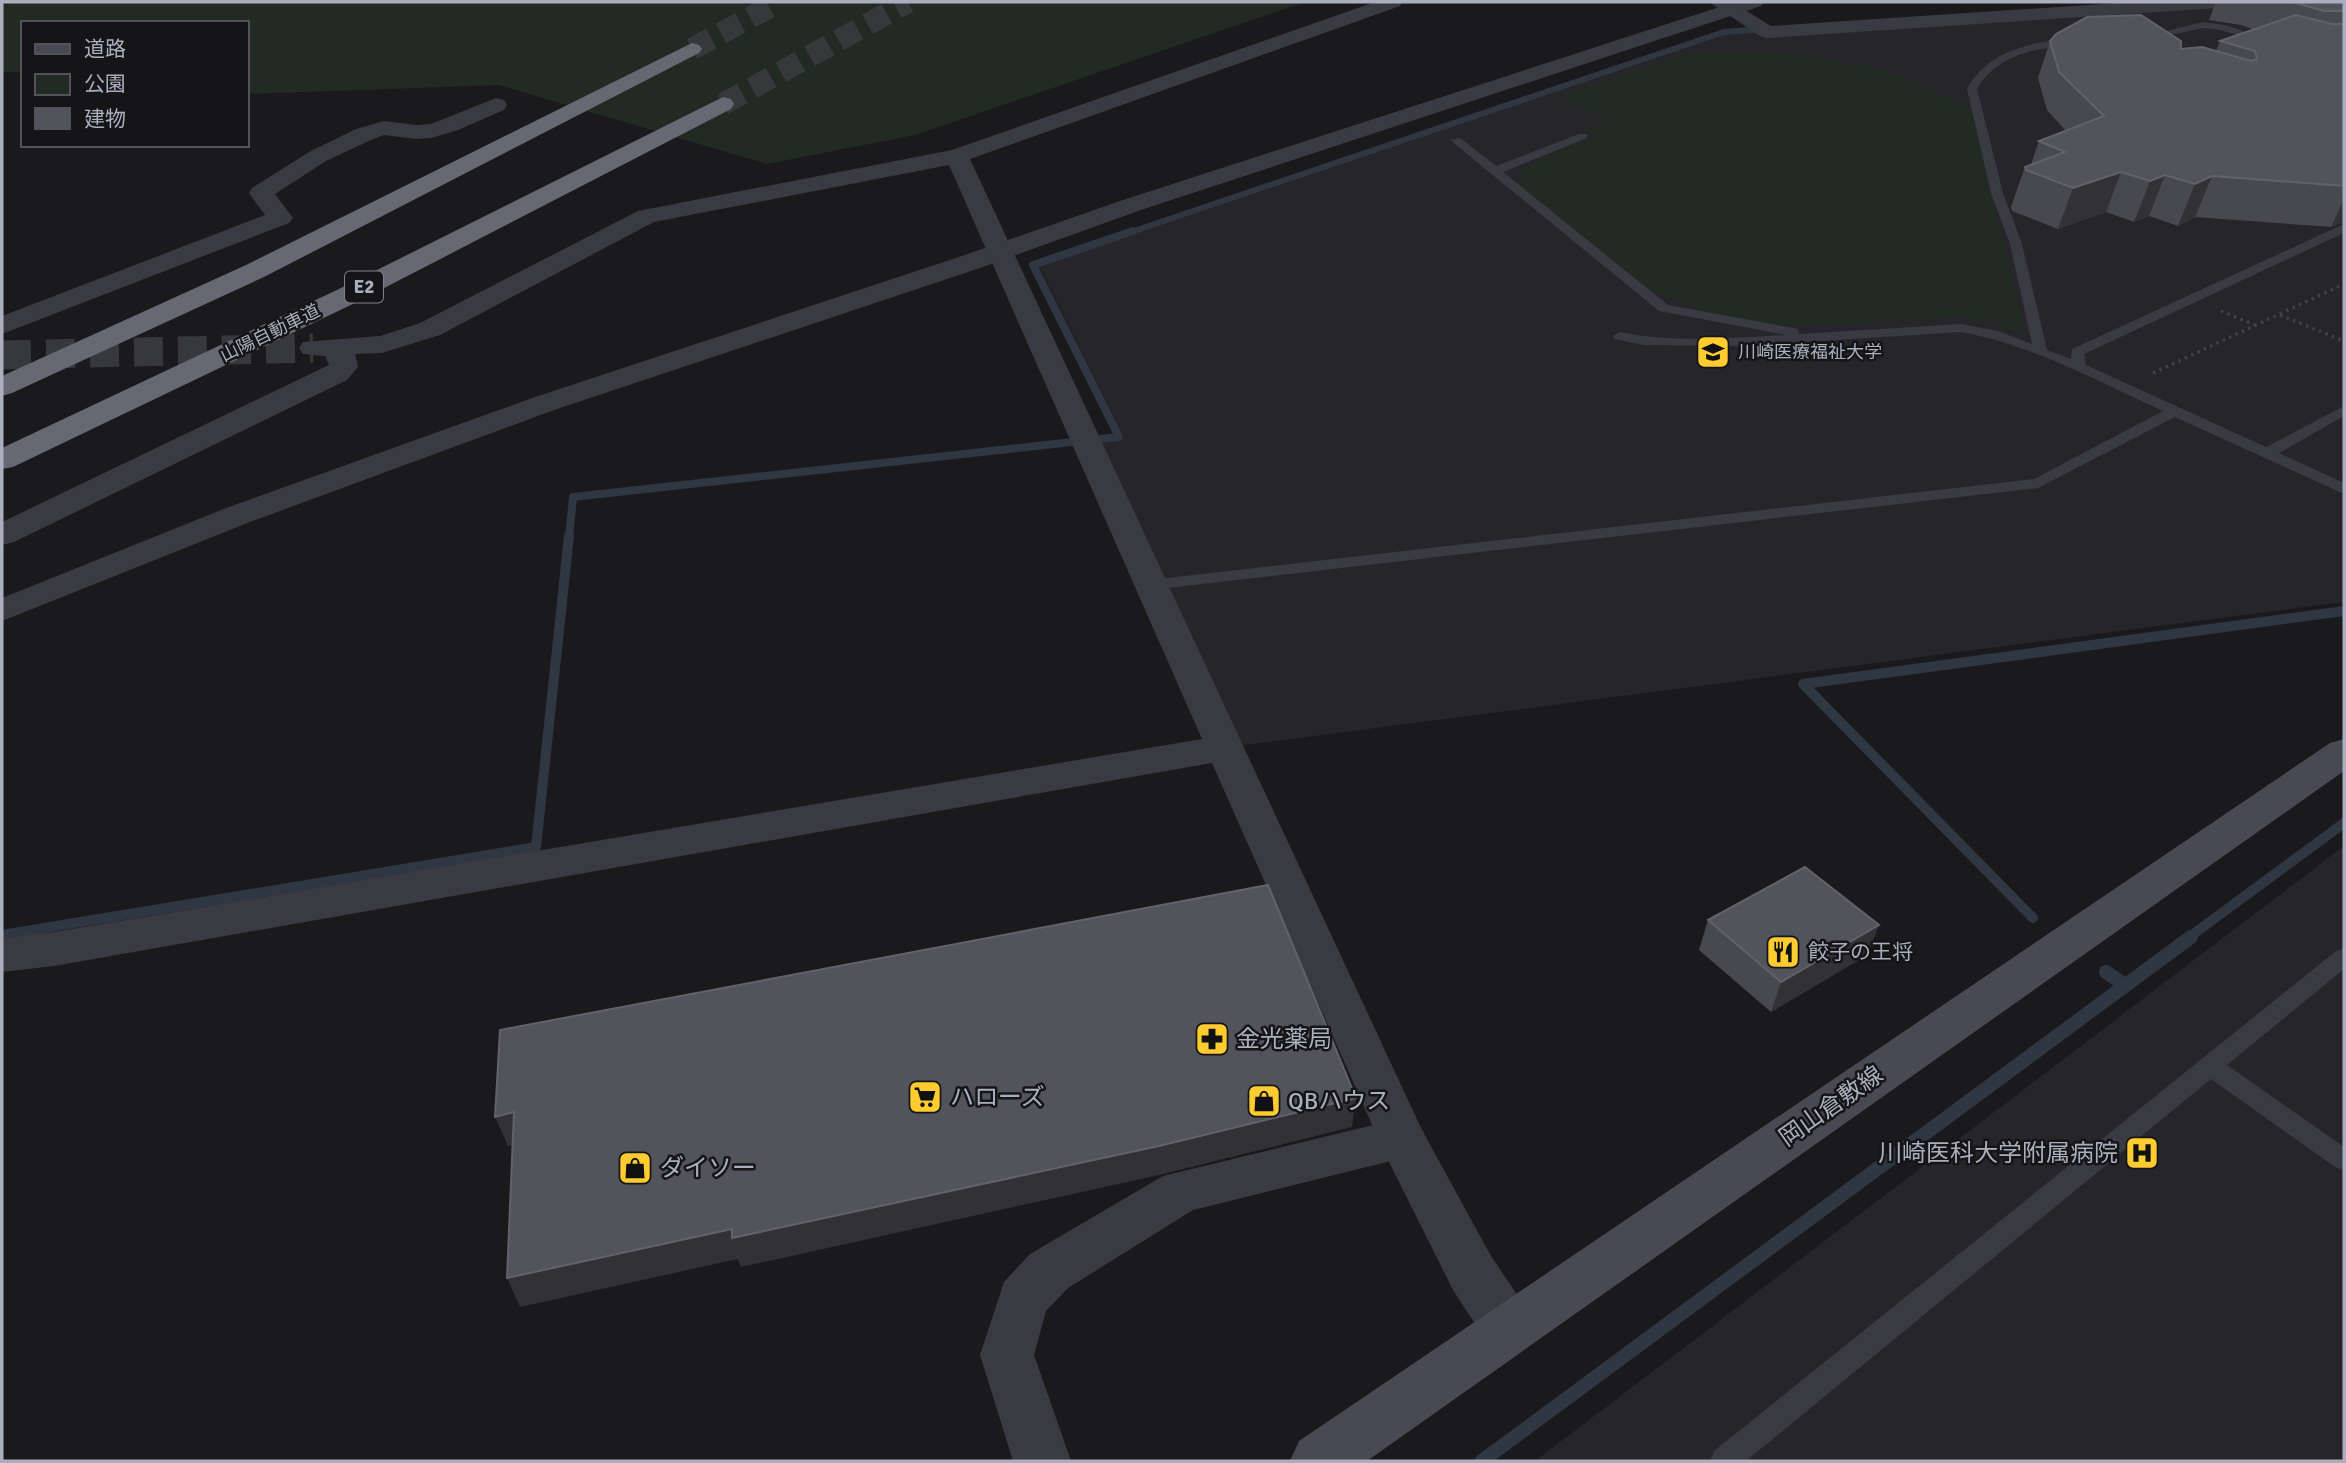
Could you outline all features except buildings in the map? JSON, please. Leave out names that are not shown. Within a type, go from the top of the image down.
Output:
[{"type":"highway","points":[[2,387],[255,271],[692,49]]},
{"type":"highway","name":"山陽自動車道","points":[[2,460],[361,289],[723,104]]},
{"type":"main road","name":"岡山倉敷線","points":[[1319,1461],[2344,752]]},
{"type":"street","points":[[2,535],[328,357],[430,329],[647,216],[957,156],[1393,2]]},
{"type":"street","points":[[40,568],[412,427],[744,315],[1129,206],[1728,4],[1767,32],[2218,2]]},
{"type":"street","points":[[2,326],[280,218],[261,194],[325,154],[378,130],[393,128],[414,133],[438,130],[496,105]]},
{"type":"street","points":[[957,156],[1402,1139],[1472,1273],[1509,1329]]},
{"type":"street","points":[[2,610],[238,515],[452,436],[997,243]]},
{"type":"street","points":[[2,955],[54,949],[1224,748]]},
{"type":"street","points":[[1042,1461],[1007,1355],[1023,1299],[1049,1271],[1181,1191],[1402,1139]]},
{"type":"lane","points":[[2129,38],[2161,36],[2203,25],[2221,27],[2278,44],[2247,52]]},
{"type":"lane","points":[[2040,350],[2016,244],[1997,193],[1972,89],[1985,68],[2005,57],[2054,43],[2092,39]]},
{"type":"lane","points":[[1494,171],[1583,136]]},
{"type":"lane","points":[[1456,140],[1664,308],[1822,337]]},
{"type":"lane","points":[[2079,367],[2077,352],[2344,228]]},
{"type":"lane","points":[[1620,336],[1644,341],[1742,342],[1961,328],[1993,334],[2079,367],[2344,489]]},
{"type":"lane","points":[[2268,453],[2344,410]]},
{"type":"lane","points":[[1150,585],[2038,483],[2175,411]]},
{"type":"lane","points":[[1724,1461],[2344,957]]},
{"type":"lane","points":[[2212,1067],[2344,1160]]},
{"type":"path","points":[[2123,387],[2344,284]]},
{"type":"path","points":[[2279,315],[2344,341]]},
{"type":"shaded area","name":"川崎医療福祉大学","points":[[2344,2],[2344,602],[1238,746],[1100,442],[1124,438],[1039,266],[1720,34],[2109,11]]},
{"type":"shaded area","name":"川崎医科大学附属病院","points":[[2344,846],[2344,1461],[1535,1461]]},
{"type":"green space","points":[[2,2],[1305,2],[915,135],[767,164],[499,85],[248,94],[248,21],[21,21],[21,72],[2,72]]},
{"type":"green space","points":[[1728,51],[1809,55],[1881,69],[1971,108],[2026,333],[2017,334],[1989,321],[1965,317],[1792,326],[1751,322],[1710,313],[1651,291],[1520,188],[1517,176],[1521,169],[1540,163],[1548,152],[1597,136],[1585,131],[1609,119],[1558,96],[1689,53]]},
{"type":"waterway","points":[[2114,3],[2136,2]]},
{"type":"waterway","points":[[1128,233],[1724,32],[1763,29]]},
{"type":"waterway","points":[[569,538],[573,497],[1119,437],[1033,265],[1133,231]]},
{"type":"waterway","points":[[2,935],[536,847],[569,536]]},
{"type":"waterway","points":[[2033,918],[1803,684],[2344,611]]},
{"type":"waterway","points":[[2188,938],[2344,823]]},
{"type":"waterway","points":[[1482,1461],[2191,937]]},
{"type":"waterway","points":[[2106,972],[2125,985]]},
{"type":"tunnel","points":[[692,49],[779,2]]},
{"type":"tunnel","points":[[723,104],[908,2]]},
{"type":"tunnel","points":[[2,355],[313,348]]},
{"type":"place","name":"川崎医療福祉大学","points":[[1713,352]]},
{"type":"place","name":"餃子の王将","points":[[1783,952]]},
{"type":"place","name":"金光薬局","points":[[1212,1039]]},
{"type":"place","name":"ハローズ","points":[[925,1097]]},
{"type":"place","name":"QBハウス","points":[[1264,1101]]},
{"type":"place","name":"川崎医科大学附属病院","points":[[2142,1153]]},
{"type":"place","name":"ダイソー","points":[[635,1168]]}]
